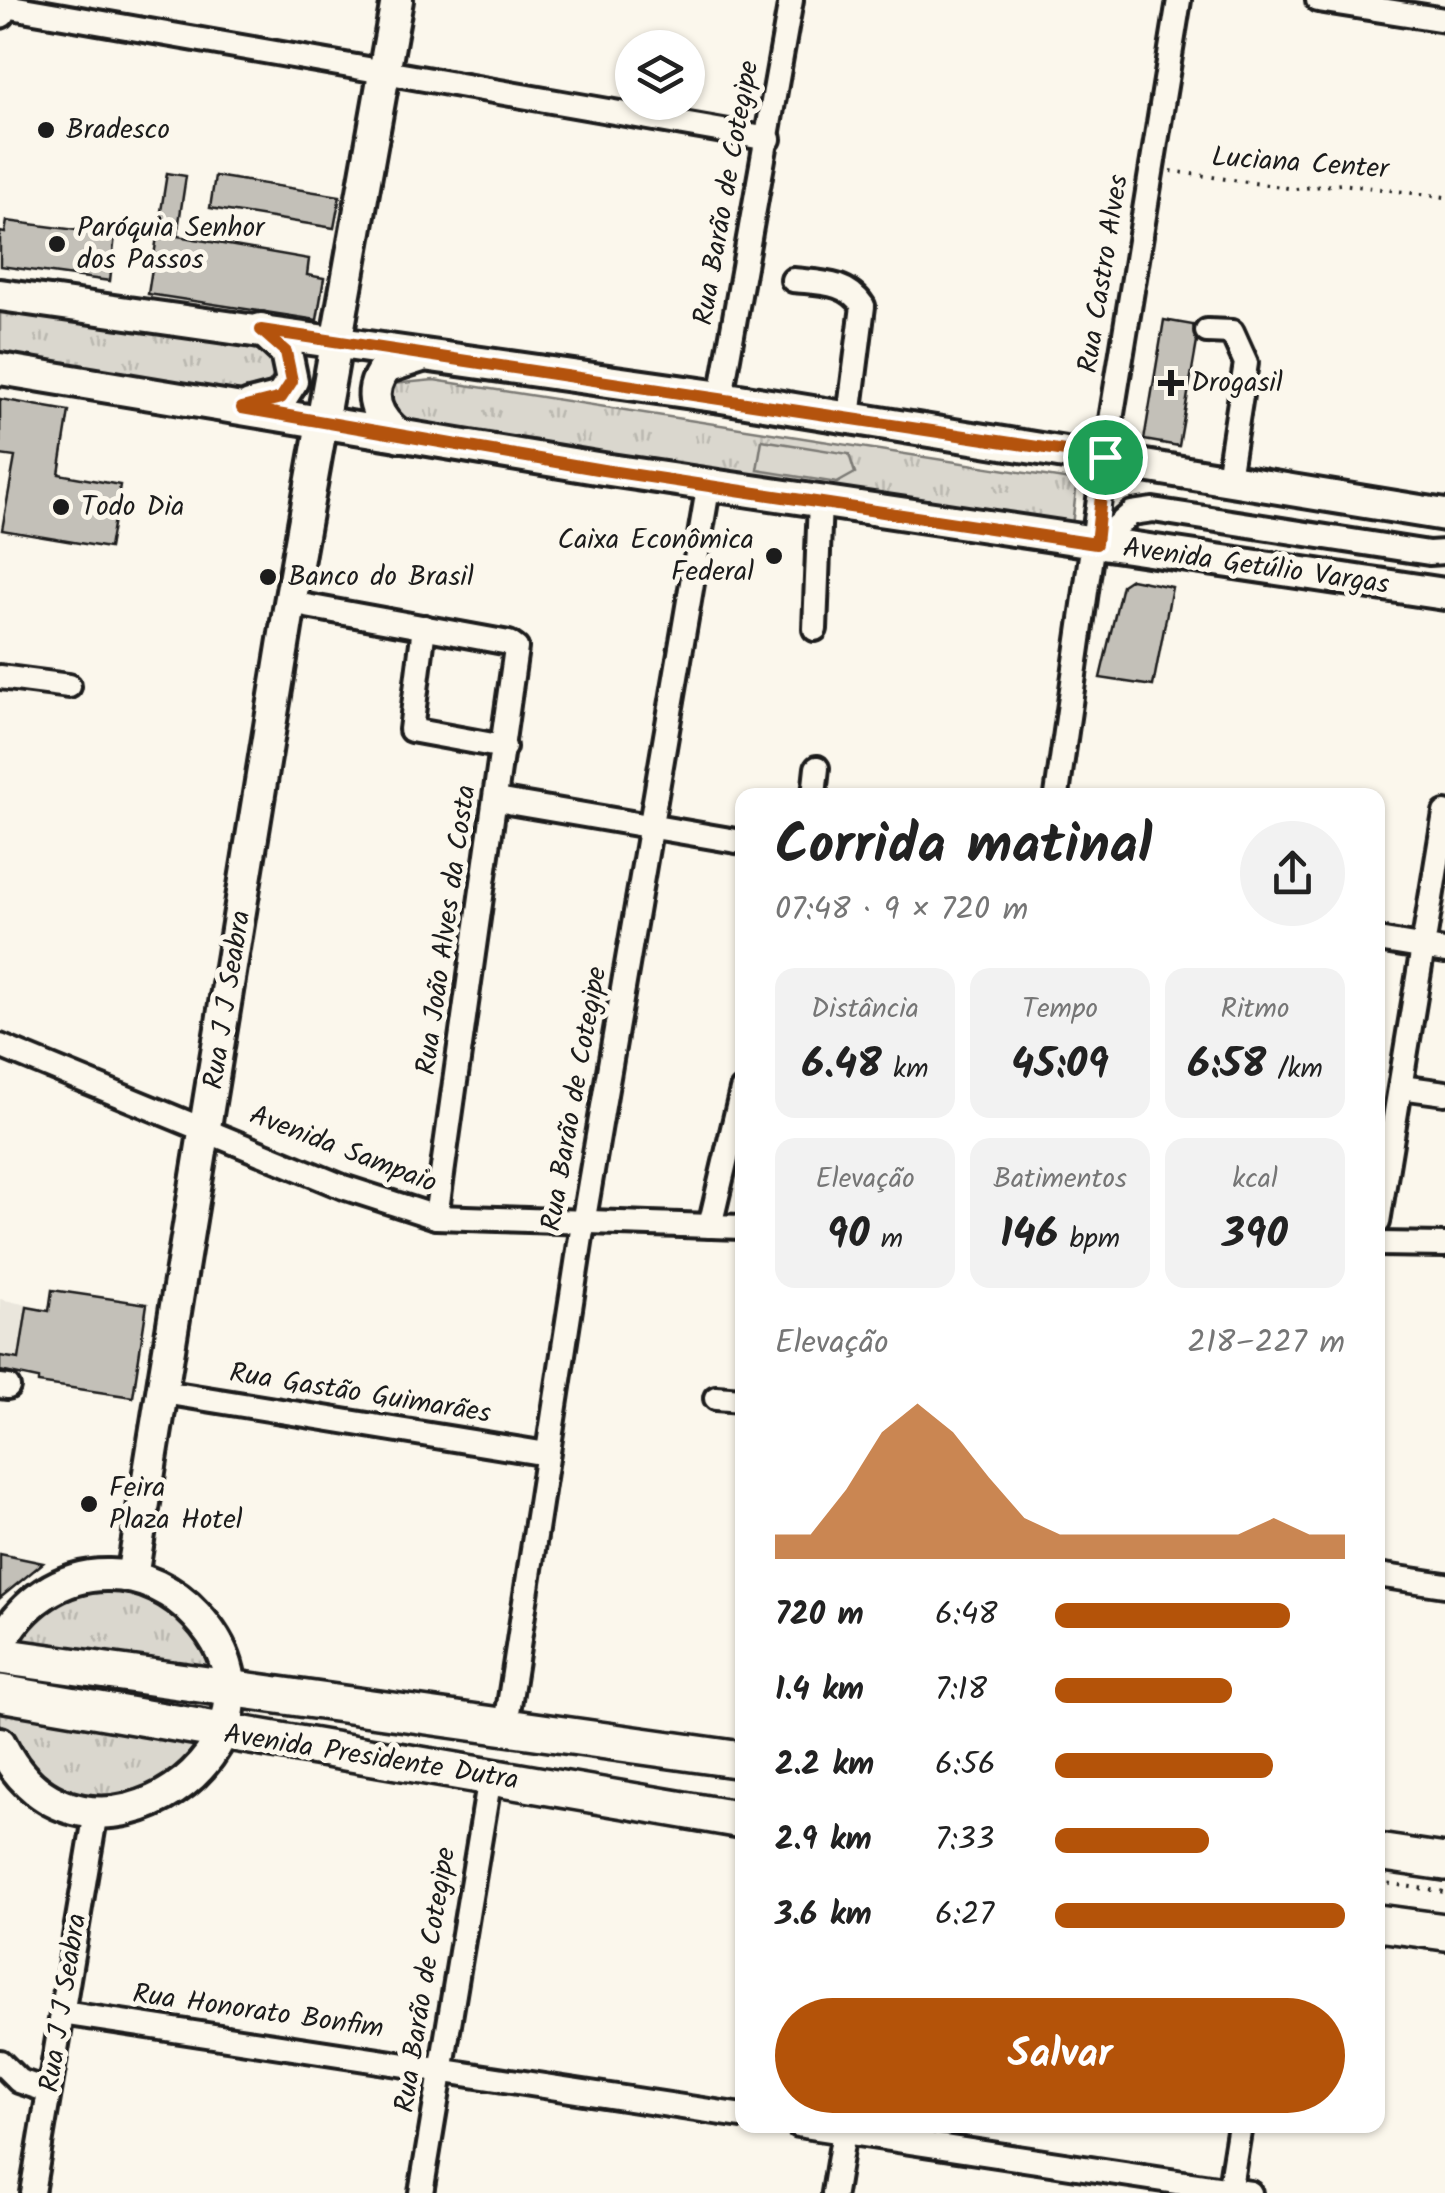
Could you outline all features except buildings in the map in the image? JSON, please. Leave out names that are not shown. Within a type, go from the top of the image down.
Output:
[{"type":"highway","name":"Avenida Presidente Dutra","points":[[0,1656],[735,1759]]},
{"type":"highway","name":"Avenida Presidente Dutra","points":[[0,1693],[735,1819]]},
{"type":"highway","points":[[1385,1853],[1445,1862]]},
{"type":"highway","points":[[1385,1924],[1445,1932]]},
{"type":"main road","name":"Rua J J Seabra","points":[[132,1577],[208,1130],[290,603],[397,0]]},
{"type":"main road","points":[[0,295],[721,397],[1445,515]]},
{"type":"main road","points":[[242,408],[281,398],[292,381],[286,352],[261,330]]},
{"type":"main road","points":[[400,436],[377,411],[374,390],[385,368],[420,357]]},
{"type":"main road","name":"Avenida Getúlio Vargas","points":[[0,369],[400,436],[1445,594]]},
{"type":"main road","points":[[0,1645],[23,1610],[53,1588],[85,1577],[132,1577],[172,1594],[205,1624],[218,1646],[228,1689],[222,1734],[197,1774],[164,1799],[134,1810],[96,1812],[44,1794],[23,1778],[0,1743]]},
{"type":"street","name":"Rua Barão de Cotegipe","points":[[721,397],[792,0]]},
{"type":"street","name":"Rua Castro Alves","points":[[1058,788],[1096,544],[1105,457],[1178,0]]},
{"type":"street","points":[[1318,0],[1445,20]]},
{"type":"street","points":[[1,6],[769,138]]},
{"type":"street","points":[[793,280],[837,285],[854,293],[862,306],[864,324],[849,417]]},
{"type":"street","points":[[1208,331],[1232,332],[1246,362],[1228,478]]},
{"type":"street","name":"Rua Barão de Cotegipe","points":[[506,1725],[583,1224],[709,483]]},
{"type":"street","points":[[815,629],[820,501]]},
{"type":"street","points":[[1096,544],[1132,513],[1152,510],[1429,554],[1445,552]]},
{"type":"street","points":[[290,603],[424,627],[411,730],[504,747]]},
{"type":"street","name":"Rua João Alves da Costa","points":[[424,627],[510,643],[516,652],[436,1218]]},
{"type":"street","points":[[0,677],[69,686]]},
{"type":"street","points":[[815,788],[817,768]]},
{"type":"street","points":[[497,800],[735,841]]},
{"type":"street","points":[[1385,1181],[1401,1086],[1435,949],[1445,813]]},
{"type":"street","points":[[1385,941],[1435,949]]},
{"type":"street","name":"Avenida Sampaio","points":[[0,1046],[343,1187],[436,1218],[735,1227]]},
{"type":"street","points":[[1401,1086],[1445,1092]]},
{"type":"street","points":[[710,1226],[735,1120]]},
{"type":"street","points":[[1385,1244],[1445,1245]]},
{"type":"street","name":"Rua Gastão Guimarães","points":[[163,1392],[547,1454]]},
{"type":"street","points":[[716,1398],[735,1399]]},
{"type":"street","points":[[1385,1577],[1445,1585]]},
{"type":"street","name":"Rua Barão de Cotegipe","points":[[421,2193],[490,1777]]},
{"type":"street","name":"Rua J J Seabra","points":[[32,2193],[96,1812]]},
{"type":"street","name":"Rua Honorato Bonfim","points":[[62,2013],[735,2115]]},
{"type":"street","points":[[0,2062],[19,2082],[49,2091]]},
{"type":"street","points":[[834,2193],[844,2133]]},
{"type":"street","points":[[870,2133],[1236,2192],[1240,2133]]},
{"type":"path","name":"Luciana Center","points":[[1152,167],[1246,184],[1295,189],[1341,184],[1445,197]]},
{"type":"path","points":[[1385,1883],[1445,1892]]},
{"type":"shaded area","points":[[0,1299],[41,1308],[30,1378],[0,1374]]},
{"type":"green space","points":[[0,306],[176,331],[267,352],[274,375],[266,388],[254,393],[0,355]]},
{"type":"green space","points":[[434,380],[1077,481],[1072,526],[399,425],[383,395],[392,384]]},
{"type":"green space","points":[[762,440],[849,454],[855,473],[837,483],[757,470]]},
{"type":"green space","points":[[159,1586],[228,1679],[190,1782],[68,1806],[0,1743],[0,1645],[43,1594]]},
{"type":"place","name":"Bradesco","points":[[46,130]]},
{"type":"place","name":"Paróquia Senhor dos Passos","points":[[57,244]]},
{"type":"place","name":"Drogasil","points":[[1171,383]]},
{"type":"place","name":"Todo Dia","points":[[61,507]]},
{"type":"place","name":"Caixa Econômica Federal","points":[[774,556]]},
{"type":"place","name":"Banco do Brasil","points":[[268,577]]},
{"type":"place","name":"Feira Plaza Hotel","points":[[89,1504]]},
{"type":"route","points":[[261,330],[420,357],[721,397],[1105,457],[1096,544],[603,470],[242,408],[281,398],[292,381],[291,361],[286,352],[261,330]]}]
